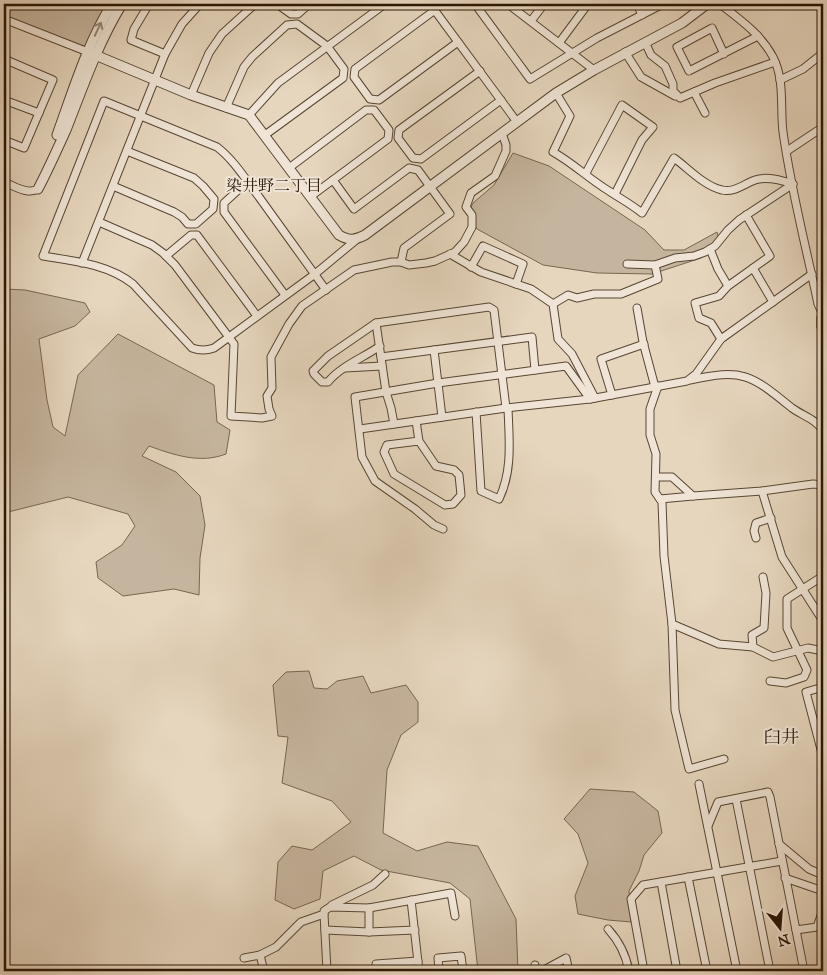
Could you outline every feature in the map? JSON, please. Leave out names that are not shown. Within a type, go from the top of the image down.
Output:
[{"type":"main road","points":[[823,317],[823,327]]},
{"type":"street","points":[[4,182],[28,192],[38,190],[65,132],[103,18],[112,4]]},
{"type":"street","points":[[91,54],[122,4]]},
{"type":"street","points":[[149,4],[134,29],[131,40],[166,54]]},
{"type":"street","points":[[82,263],[166,54],[182,24],[200,4]]},
{"type":"street","points":[[191,95],[209,53],[222,34],[255,4]]},
{"type":"street","points":[[277,4],[291,14],[298,14],[309,4]]},
{"type":"street","points":[[249,115],[278,83],[385,4]]},
{"type":"street","points":[[475,4],[530,79],[597,38],[663,4]]},
{"type":"street","points":[[508,4],[594,70]]},
{"type":"street","points":[[531,21],[544,4]]},
{"type":"street","points":[[559,43],[588,4]]},
{"type":"street","points":[[636,4],[642,14]]},
{"type":"street","points":[[326,290],[314,274],[247,182],[230,158],[217,147],[104,101],[43,256],[104,268],[123,276],[133,284],[192,348],[199,351],[207,351],[229,338],[314,274],[356,240],[556,93],[625,52],[682,22],[707,4]]},
{"type":"street","points":[[720,4],[764,42],[775,62],[780,80],[783,131],[818,304],[823,317]]},
{"type":"street","points":[[458,42],[379,100],[370,99],[354,78],[355,69],[432,7],[480,71],[517,122]]},
{"type":"street","points":[[4,19],[191,95],[249,115],[339,235],[347,239],[356,240]]},
{"type":"street","points":[[226,108],[244,67],[252,57],[287,25],[297,24],[327,46],[344,69],[343,78],[265,135]]},
{"type":"street","points":[[724,54],[712,28],[677,47],[688,70],[724,54],[758,36]]},
{"type":"street","points":[[645,42],[651,55],[665,66],[673,84],[673,91],[680,98]]},
{"type":"street","points":[[625,52],[641,77],[680,98]]},
{"type":"street","points":[[780,80],[803,69],[823,53]]},
{"type":"street","points":[[4,59],[53,80],[24,148],[4,140]]},
{"type":"street","points":[[680,98],[775,62]]},
{"type":"street","points":[[480,71],[399,130],[398,138],[413,158],[421,159],[501,100]]},
{"type":"street","points":[[694,92],[705,113]]},
{"type":"street","points":[[556,93],[570,116],[553,152],[630,202],[642,213],[674,158],[711,185],[723,190],[732,190],[756,180],[766,179],[775,179],[793,184]]},
{"type":"street","points":[[4,100],[38,113]]},
{"type":"street","points":[[586,173],[622,105],[653,126],[642,140],[615,194]]},
{"type":"street","points":[[289,168],[366,110],[374,110],[389,130],[388,139],[310,197]]},
{"type":"street","points":[[787,151],[823,126]]},
{"type":"street","points":[[99,222],[152,245],[166,256],[175,265],[234,344],[231,416],[262,418],[272,416],[267,396],[272,388],[272,357],[289,324],[302,306],[354,270],[378,264],[400,262],[409,265],[426,263],[455,252],[464,242],[472,227],[472,215],[466,207],[472,193],[495,176],[506,151],[502,133]]},
{"type":"street","points":[[114,186],[174,212],[188,224],[196,224],[213,208],[214,199],[194,178],[128,151]]},
{"type":"street","points":[[332,180],[354,209],[409,168],[418,170],[450,214],[404,248],[400,262]]},
{"type":"street","points":[[247,182],[224,203],[224,212],[285,295]]},
{"type":"street","points":[[627,264],[655,265],[675,258],[694,256],[710,248],[746,215],[793,184]]},
{"type":"street","points":[[721,339],[711,323],[699,318],[695,303],[719,296],[728,286],[770,256],[746,215]]},
{"type":"street","points":[[166,256],[191,234],[197,235],[257,316]]},
{"type":"street","points":[[471,267],[483,246],[523,264],[516,284]]},
{"type":"street","points":[[710,248],[718,269],[728,286]]},
{"type":"street","points":[[450,254],[481,272],[531,289],[553,304],[558,339],[572,354],[593,399]]},
{"type":"street","points":[[553,304],[568,295],[577,298],[594,294],[622,294],[658,279],[655,265]]},
{"type":"street","points":[[753,268],[773,302]]},
{"type":"street","points":[[687,381],[696,374],[721,339],[812,274]]},
{"type":"street","points":[[380,346],[337,371],[328,382],[322,382],[314,374],[313,371],[328,356],[376,323],[489,306],[494,310],[507,408],[510,468],[500,499],[481,491],[476,412]]},
{"type":"street","points":[[637,308],[644,344],[657,386],[650,409],[650,435],[656,454],[655,492],[662,502],[664,556],[672,624],[674,710],[689,770],[724,759]]},
{"type":"street","points":[[376,323],[386,392],[394,424]]},
{"type":"street","points":[[381,357],[532,337],[535,370]]},
{"type":"street","points":[[612,395],[601,359],[644,344]]},
{"type":"street","points":[[434,350],[442,417]]},
{"type":"street","points":[[345,368],[382,366]]},
{"type":"street","points":[[443,529],[434,525],[416,509],[374,482],[362,457],[355,397],[438,383],[566,366],[593,399]]},
{"type":"street","points":[[360,429],[507,408],[593,399],[714,375],[740,375],[756,381],[771,390],[792,408],[816,422],[823,431]]},
{"type":"street","points":[[416,421],[419,441],[436,466],[454,470],[459,475],[461,495],[453,504],[445,505],[394,474],[384,452],[387,445],[419,441]]},
{"type":"street","points":[[656,477],[672,477],[693,496]]},
{"type":"street","points":[[660,499],[762,491],[813,484],[823,485]]},
{"type":"street","points":[[762,491],[782,557],[823,621]]},
{"type":"street","points":[[756,538],[754,531],[756,523],[770,518]]},
{"type":"street","points":[[770,681],[786,683],[804,677],[807,670],[786,628],[787,599],[823,576]]},
{"type":"street","points":[[753,648],[752,635],[764,628],[766,593],[763,577]]},
{"type":"street","points":[[672,624],[719,644],[753,648],[773,657],[808,648],[823,651]]},
{"type":"street","points":[[823,688],[806,692],[823,757]]},
{"type":"street","points":[[699,784],[737,971]]},
{"type":"street","points":[[708,826],[718,802],[768,792],[804,971]]},
{"type":"street","points":[[736,799],[770,971]]},
{"type":"street","points":[[778,844],[809,869],[823,875]]},
{"type":"street","points":[[644,971],[631,899],[643,885],[782,861]]},
{"type":"street","points":[[327,971],[324,911],[373,885],[384,874]]},
{"type":"street","points":[[688,877],[707,971]]},
{"type":"street","points":[[785,878],[823,891]]},
{"type":"street","points":[[661,882],[677,971]]},
{"type":"street","points":[[330,907],[369,908],[451,893],[455,916]]},
{"type":"street","points":[[411,900],[419,971]]},
{"type":"street","points":[[369,908],[369,932]]},
{"type":"street","points":[[796,930],[817,927],[823,910]]},
{"type":"street","points":[[244,958],[276,947],[301,922],[324,914]]},
{"type":"street","points":[[608,929],[615,936],[626,957],[629,971]]},
{"type":"street","points":[[325,930],[369,932],[415,930]]},
{"type":"street","points":[[260,954],[264,971]]},
{"type":"street","points":[[439,971],[438,958],[461,956],[463,971]]},
{"type":"street","points":[[542,971],[566,958],[569,971]]},
{"type":"street","points":[[376,964],[418,961]]},
{"type":"shaded area","points":[[4,4],[107,4],[86,47],[4,16]]},
{"type":"shaded area","points":[[513,153],[549,166],[645,230],[664,250],[684,250],[717,232],[720,245],[701,258],[652,274],[597,273],[543,265],[477,229],[468,213],[473,203],[494,185]]},
{"type":"shaded area","points":[[4,289],[25,290],[85,303],[90,312],[75,326],[39,339],[47,400],[53,427],[65,436],[78,375],[118,334],[214,385],[217,422],[230,430],[226,454],[207,458],[187,457],[149,446],[142,456],[176,472],[200,496],[205,525],[200,558],[199,595],[174,589],[123,596],[98,578],[96,562],[122,545],[135,526],[128,514],[68,497],[4,513]]},
{"type":"shaded area","points":[[309,671],[314,688],[327,689],[337,681],[363,676],[371,693],[406,685],[418,702],[418,722],[401,735],[387,770],[383,833],[417,851],[447,842],[478,846],[516,919],[518,971],[478,971],[470,899],[450,883],[381,870],[354,856],[323,871],[320,899],[294,909],[275,900],[278,862],[292,846],[312,850],[351,822],[332,801],[282,783],[288,737],[278,736],[273,685],[286,672]]},
{"type":"shaded area","points":[[590,789],[634,792],[658,811],[662,833],[644,855],[639,871],[629,891],[631,922],[578,914],[575,896],[588,863],[578,834],[564,819]]},
{"type":"district","name":"染井野二丁目","points":[[274,185]]},
{"type":"district","name":"臼井","points":[[781,737]]}]
